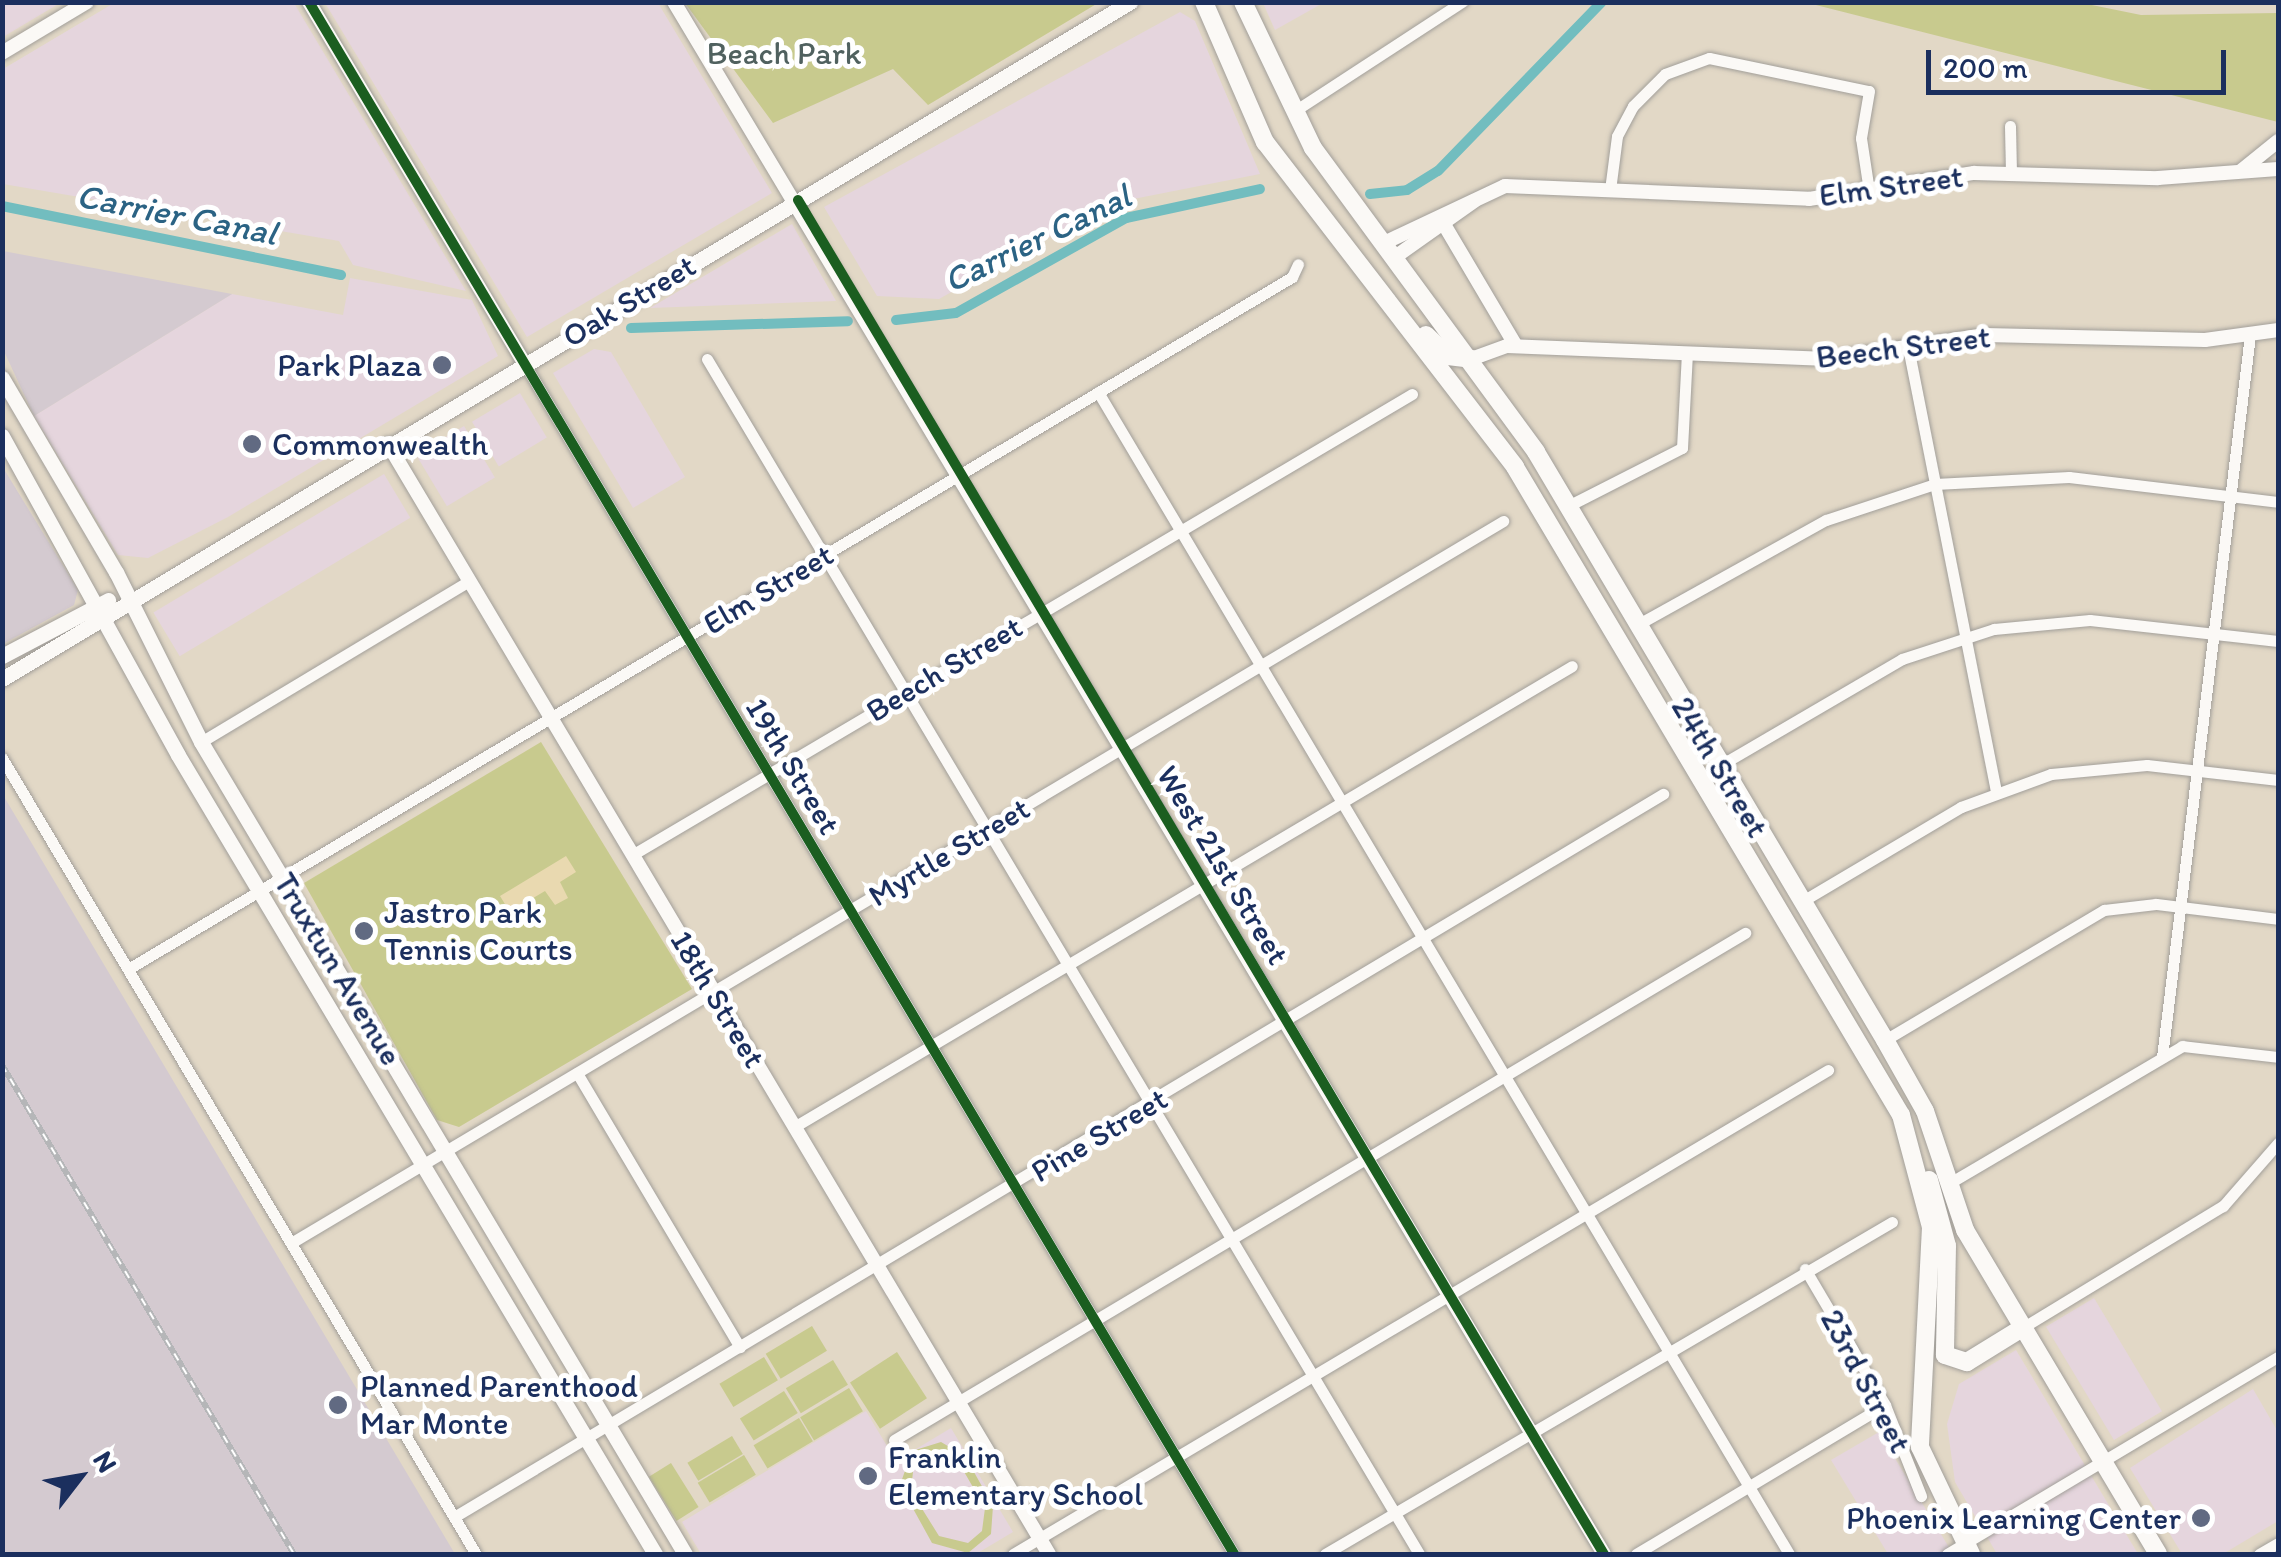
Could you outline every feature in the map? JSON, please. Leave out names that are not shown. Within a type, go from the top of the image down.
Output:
[{"type":"main road","name":"Oak Street","points":[[2,679],[108,620],[127,598],[1130,2]]},
{"type":"main road","name":"24th Street","points":[[1204,2],[1264,142],[1530,492],[1892,1099],[1917,1157],[1932,1256],[1917,1428],[1928,1475],[1968,1549]]},
{"type":"main road","name":"24th Street","points":[[1243,2],[1293,112],[1471,359],[1568,506],[1885,1040],[1925,1110],[1948,1184],[2022,1328],[2158,1554]]},
{"type":"main road","points":[[1396,316],[1448,356],[1471,359]]},
{"type":"main road","name":"Truxtun Avenue","points":[[4,384],[127,598],[201,742],[685,1554]]},
{"type":"main road","name":"Truxtun Avenue","points":[[2,436],[423,1166],[655,1554]]},
{"type":"main road","name":"Oak Street","points":[[2,656],[100,601],[127,598]]},
{"type":"main road","points":[[1917,1157],[1944,1217],[1945,1355],[1966,1362],[2022,1328]]},
{"type":"street","points":[[2,53],[87,2]]},
{"type":"street","name":"19th Street","points":[[310,2],[1234,1554]]},
{"type":"street","name":"West 21st Street","points":[[674,2],[798,200],[1604,1554]]},
{"type":"street","points":[[1293,112],[1462,2]]},
{"type":"street","points":[[1610,190],[1617,136],[1633,106],[1665,74],[1710,58],[1869,91],[1861,138],[1869,191]]},
{"type":"street","points":[[2010,126],[2011,174]]},
{"type":"street","points":[[2242,170],[2278,140]]},
{"type":"street","name":"Elm Street","points":[[1390,250],[1482,194],[1525,185],[1809,199],[2011,174],[2278,169]]},
{"type":"street","points":[[1390,250],[1445,226],[1482,194]]},
{"type":"street","points":[[1445,226],[1516,346]]},
{"type":"street","name":"Elm Street","points":[[128,969],[1292,278],[1298,264]]},
{"type":"street","name":"Beech Street","points":[[1471,359],[1516,346],[1828,359],[1985,335],[2250,334],[2278,330]]},
{"type":"street","points":[[2162,1057],[2250,334]]},
{"type":"street","points":[[1908,347],[1996,791]]},
{"type":"street","points":[[1568,506],[1682,448],[1687,354]]},
{"type":"street","points":[[708,359],[1419,1554]]},
{"type":"street","points":[[1098,392],[1790,1554]]},
{"type":"street","name":"Beech Street","points":[[632,854],[1412,394]]},
{"type":"street","name":"18th Street","points":[[388,444],[1049,1554]]},
{"type":"street","points":[[1637,625],[1826,520],[1935,484],[2035,476],[2278,502]]},
{"type":"street","name":"Myrtle Street","points":[[291,1243],[1503,521]]},
{"type":"street","points":[[201,742],[469,581]]},
{"type":"street","points":[[1719,766],[1876,672],[1965,636],[2075,620],[2278,641]]},
{"type":"street","points":[[794,1127],[1572,666]]},
{"type":"street","points":[[2,758],[476,1554]]},
{"type":"street","points":[[1801,902],[1996,791],[2083,768],[2197,770],[2278,780]]},
{"type":"street","name":"Pine Street","points":[[454,1517],[1288,1023],[1663,794]]},
{"type":"street","points":[[1885,1040],[2087,917],[2121,906],[2180,907],[2278,918]]},
{"type":"street","points":[[894,1440],[1745,933]]},
{"type":"street","points":[[1948,1184],[2182,1046],[2278,1057]]},
{"type":"street","points":[[1013,1554],[1828,1070]]},
{"type":"street","points":[[577,1073],[740,1347]]},
{"type":"street","points":[[2022,1328],[2223,1206],[2278,1143]]},
{"type":"street","points":[[1326,1554],[1805,1269],[1892,1222]]},
{"type":"street","name":"23rd Street","points":[[1805,1269],[1885,1405],[1920,1496]]},
{"type":"street","points":[[1947,1554],[1968,1549],[2278,1357]]},
{"type":"street","points":[[1636,1554],[1885,1405]]},
{"type":"street","points":[[2260,1554],[2278,1543]]},
{"type":"shaded area","points":[[3,2],[60,2],[60,3],[3,37]]},
{"type":"shaded area","points":[[114,3],[294,3],[466,291],[353,265],[339,241],[3,184],[3,69]]},
{"type":"shaded area","points":[[325,3],[658,3],[772,193],[527,337]]},
{"type":"shaded area","points":[[1263,3],[1323,3],[1275,30]]},
{"type":"shaded area","points":[[1180,12],[1195,21],[1260,174],[1108,204],[939,299],[877,296],[824,207]]},
{"type":"shaded area","points":[[792,224],[836,301],[650,308]]},
{"type":"shaded area","points":[[3,251],[232,294],[34,416],[3,349]]},
{"type":"shaded area","points":[[350,278],[472,300],[498,356],[228,517],[148,558],[118,555],[34,416],[232,294],[343,315]]},
{"type":"shaded area","points":[[594,349],[611,352],[685,477],[633,508],[553,373]]},
{"type":"shaded area","points":[[520,393],[547,438],[499,466],[472,422]]},
{"type":"shaded area","points":[[464,426],[495,477],[447,506],[416,455]]},
{"type":"shaded area","points":[[2,466],[78,590],[74,605],[3,644]]},
{"type":"shaded area","points":[[384,474],[410,518],[180,656],[153,613]]},
{"type":"shaded area","points":[[3,795],[455,1554],[3,1554]]},
{"type":"shaded area","points":[[2094,1298],[2162,1411],[2114,1440],[2046,1327]]},
{"type":"shaded area","points":[[2016,1350],[2138,1554],[1997,1554],[1955,1482],[1947,1424],[1959,1384]]},
{"type":"shaded area","points":[[2253,1389],[2278,1432],[2278,1521],[2223,1554],[2182,1554],[2130,1468]]},
{"type":"shaded area","name":"Franklin Elementary School","points":[[866,1411],[896,1461],[951,1428],[1013,1532],[976,1554],[701,1554],[682,1522]]},
{"type":"shaded area","points":[[1879,1432],[1953,1554],[1888,1554],[1831,1460]]},
{"type":"green space","name":"Beach Park","points":[[685,3],[1098,3],[928,105],[893,69],[773,123]]},
{"type":"green space","points":[[1808,3],[2082,3],[2141,15],[2278,13],[2278,122]]},
{"type":"green space","points":[[541,742],[692,989],[459,1127],[437,1120],[304,883]]},
{"type":"green space","points":[[812,1326],[827,1351],[781,1379],[766,1354]]},
{"type":"green space","points":[[897,1352],[927,1398],[880,1429],[850,1382]]},
{"type":"green space","points":[[764,1357],[778,1380],[733,1407],[719,1384]]},
{"type":"green space","points":[[833,1360],[848,1385],[801,1413],[786,1388]]},
{"type":"green space","points":[[849,1388],[863,1411],[814,1441],[800,1417]]},
{"type":"green space","points":[[784,1391],[798,1413],[754,1441],[740,1419]]},
{"type":"green space","points":[[799,1418],[813,1441],[767,1468],[754,1445]]},
{"type":"green space","points":[[732,1436],[743,1454],[698,1481],[687,1463]]},
{"type":"green space","points":[[941,1442],[965,1456],[993,1506],[991,1534],[968,1553],[932,1543],[900,1485],[912,1451]],"holes":[[[935,1452],[959,1463],[985,1508],[982,1531],[968,1543],[939,1536],[911,1491],[914,1462]]]},
{"type":"green space","points":[[744,1455],[756,1475],[710,1503],[698,1483]]},
{"type":"green space","points":[[671,1463],[699,1507],[677,1521],[649,1477]]},
{"type":"sand","points":[[566,856],[576,872],[560,882],[568,898],[555,905],[545,891],[523,904],[531,919],[519,927],[500,896]]},
{"type":"waterway","name":"Carrier Canal","points":[[1370,194],[1407,190],[1438,171],[1602,2]]},
{"type":"waterway","name":"Carrier Canal","points":[[896,320],[956,313],[1126,218],[1260,189]]},
{"type":"waterway","name":"Carrier Canal","points":[[2,206],[341,275]]},
{"type":"waterway","points":[[631,328],[848,321]]},
{"type":"railway","points":[[2,1065],[294,1554]]},
{"type":"cycle path","points":[[309,2],[1234,1554]]},
{"type":"cycle path","points":[[798,200],[1604,1554]]},
{"type":"place","name":"Park Plaza","points":[[442,365]]},
{"type":"place","name":"Commonwealth","points":[[252,444]]},
{"type":"place","name":"Jastro Park Tennis Courts","points":[[364,931]]},
{"type":"place","name":"Planned Parenthood Mar Monte","points":[[338,1405]]},
{"type":"place","name":"Franklin Elementary School","points":[[868,1476]]},
{"type":"place","name":"Phoenix Learning Center","points":[[2201,1518]]}]
